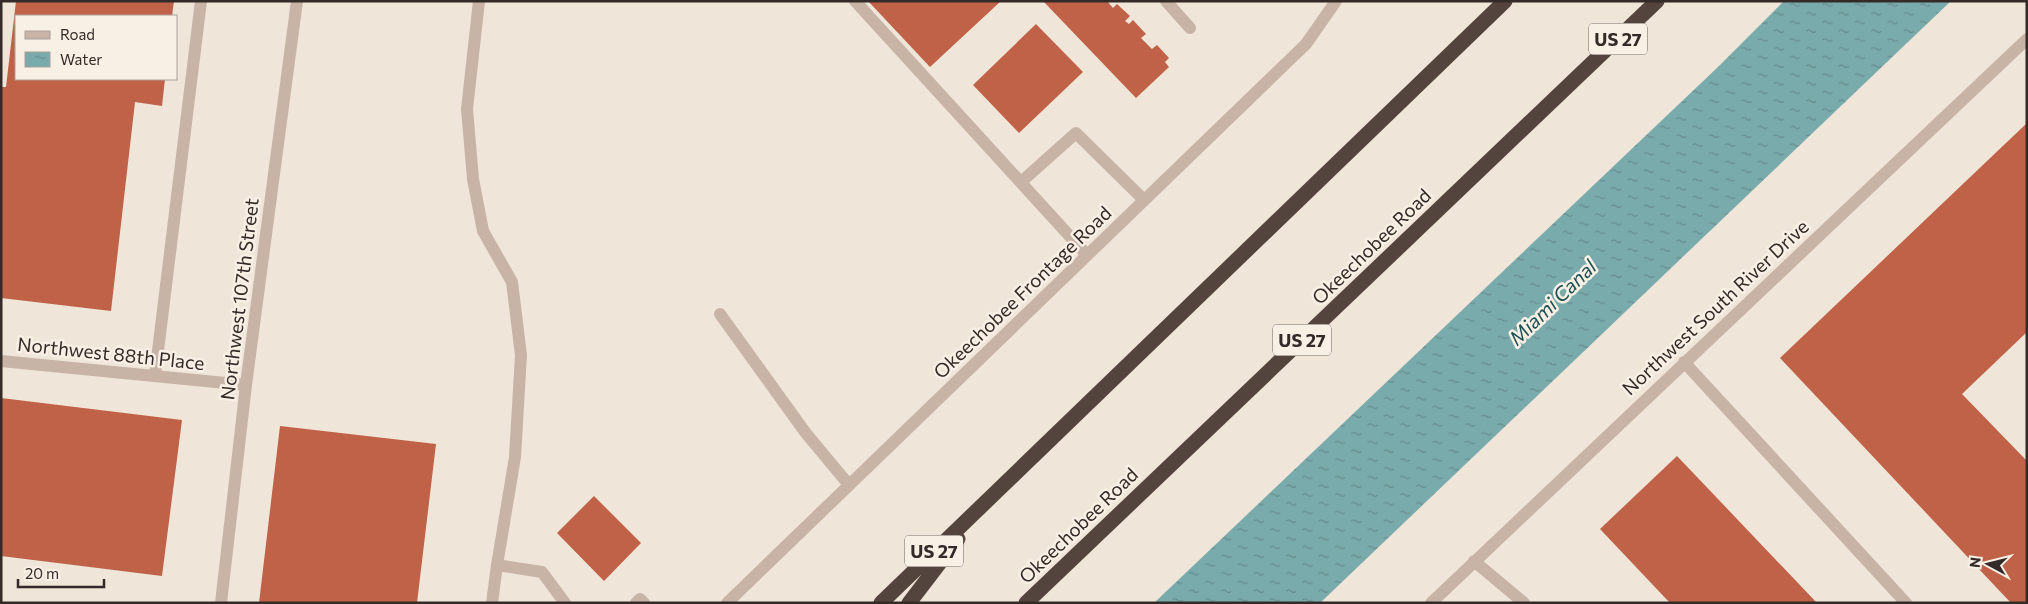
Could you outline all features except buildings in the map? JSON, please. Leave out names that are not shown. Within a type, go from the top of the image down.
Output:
[{"type":"highway","name":"US 27","points":[[881,603],[1505,1]]},
{"type":"highway","name":"Okeechobee Road","points":[[1026,603],[1657,1]]},
{"type":"highway","points":[[909,603],[988,500]]},
{"type":"street","points":[[155,375],[201,1]]},
{"type":"street","name":"Northwest 107th Street","points":[[221,603],[246,385],[297,1]]},
{"type":"street","points":[[479,1],[467,109],[473,179],[483,231],[512,282],[521,355],[515,457],[492,603]]},
{"type":"street","points":[[855,1],[1087,255]]},
{"type":"street","points":[[1166,1],[1190,28]]},
{"type":"street","name":"Okeechobee Frontage Road","points":[[727,603],[1306,44],[1336,1]]},
{"type":"street","name":"Northwest South River Drive","points":[[1431,603],[2027,39]]},
{"type":"street","points":[[1020,182],[1076,133],[1144,200]]},
{"type":"street","points":[[720,314],[805,432],[849,485]]},
{"type":"street","name":"Northwest 88th Place","points":[[1,361],[246,385]]},
{"type":"street","points":[[1684,362],[1906,603]]},
{"type":"street","points":[[1474,561],[1524,603]]},
{"type":"street","points":[[497,565],[542,572],[565,603]]},
{"type":"street","points":[[636,603],[640,599],[644,603]]},
{"type":"water","name":"Miami Canal","points":[[1784,1],[1951,1],[1320,603],[1154,603],[1719,66]]}]
